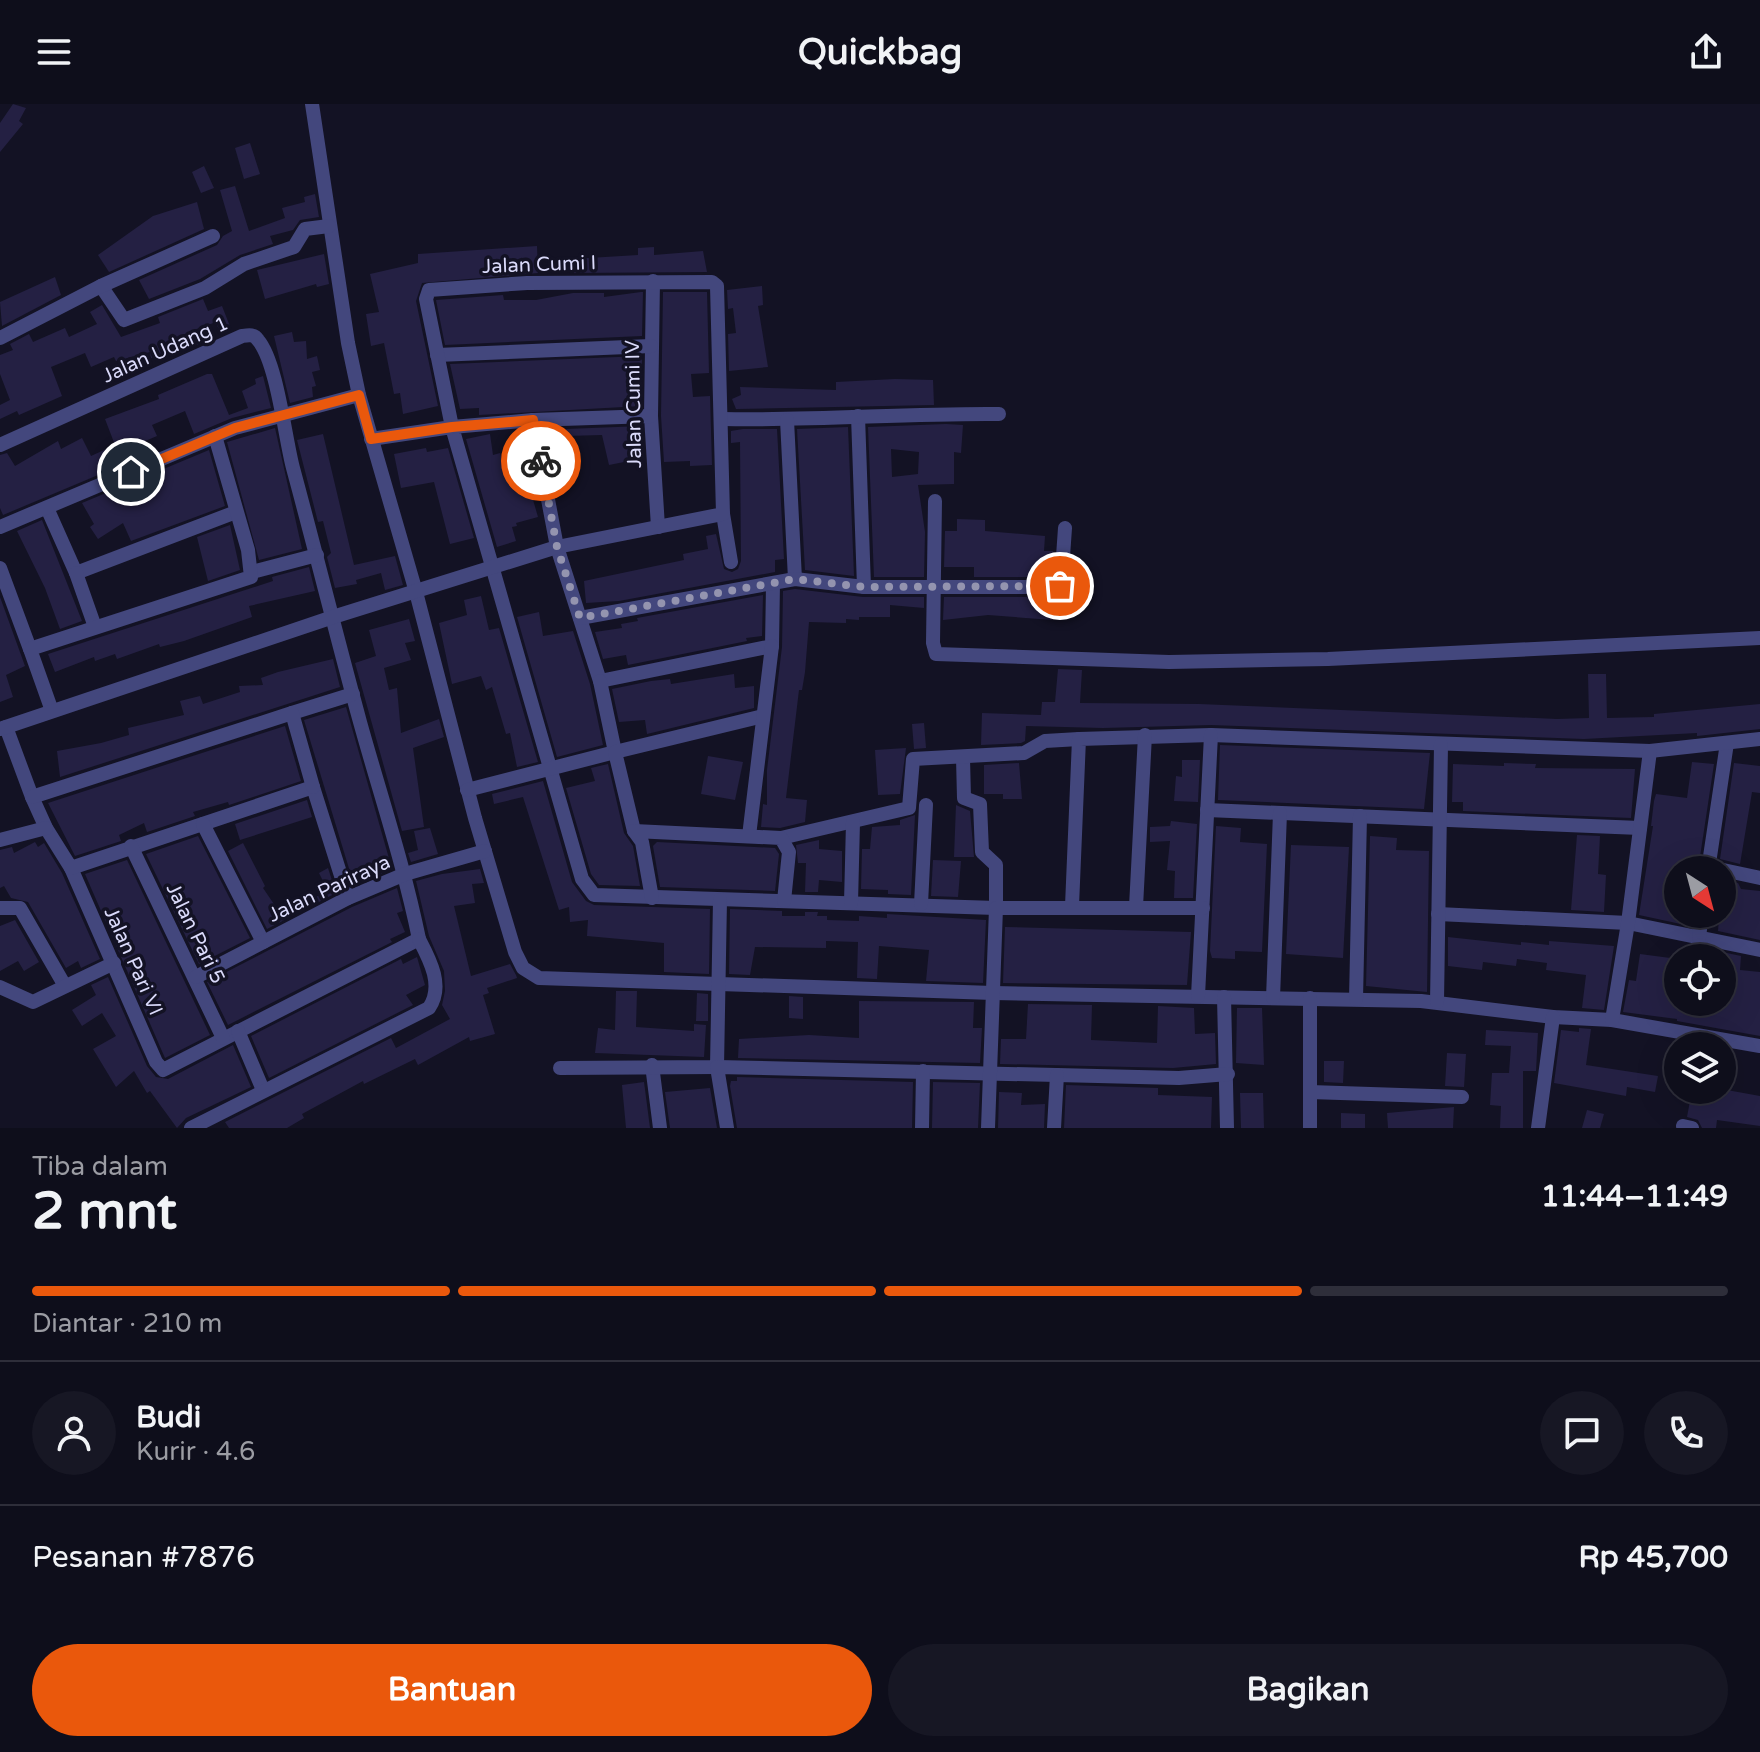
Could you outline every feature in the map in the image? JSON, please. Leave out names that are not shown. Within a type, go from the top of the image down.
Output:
[{"type":"street","points":[[312,104],[329,226],[359,395],[416,592],[467,790],[519,963],[539,978],[993,993],[1437,1002],[1553,1017],[1612,1020],[1760,1046]]},
{"type":"street","points":[[101,286],[124,320],[205,288],[243,264],[294,247],[305,229],[329,226]]},
{"type":"street","points":[[0,338],[101,286],[213,236]]},
{"type":"street","name":"Jalan Cumi IV","points":[[653,281],[651,416],[658,527]]},
{"type":"street","name":"Jalan Cumi I","points":[[437,355],[426,302],[428,292],[527,283],[712,282],[717,286],[723,419]]},
{"type":"street","name":"Jalan Udang 1","points":[[0,445],[242,336],[257,338],[266,355],[353,694],[405,874],[419,939],[436,979],[436,995],[429,1008],[263,1090]]},
{"type":"street","points":[[651,346],[437,355],[452,427],[586,888],[594,895],[652,898],[996,908],[1203,908]]},
{"type":"street","points":[[0,527],[235,428],[359,395]]},
{"type":"street","points":[[731,562],[723,514],[723,419],[999,414]]},
{"type":"street","points":[[371,439],[452,427],[533,420],[651,416]]},
{"type":"street","points":[[858,416],[864,587]]},
{"type":"street","points":[[533,420],[557,547],[600,681],[634,831],[642,842],[652,898]]},
{"type":"street","points":[[787,420],[795,579]]},
{"type":"street","points":[[30,649],[251,577],[215,436]]},
{"type":"street","points":[[935,501],[933,649],[941,654],[1169,662],[1312,659],[1760,638]]},
{"type":"street","points":[[47,508],[76,573],[95,627]]},
{"type":"street","points":[[76,573],[236,512]]},
{"type":"street","points":[[3,728],[333,617],[557,547],[723,514]]},
{"type":"street","points":[[580,618],[795,579],[864,587],[1059,587],[1065,528]]},
{"type":"street","points":[[252,572],[317,555]]},
{"type":"street","points":[[0,568],[52,711]]},
{"type":"street","points":[[749,836],[772,646],[773,584]]},
{"type":"street","points":[[600,681],[772,646]]},
{"type":"street","points":[[32,797],[353,694]]},
{"type":"street","points":[[292,713],[348,898]]},
{"type":"street","points":[[467,790],[763,716]]},
{"type":"street","name":"Jalan Pari VI","points":[[3,728],[46,828],[71,868],[161,1070],[223,1038]]},
{"type":"street","points":[[1136,907],[1145,735]]},
{"type":"street","points":[[921,904],[925,803],[913,759],[1024,753],[1045,741],[1145,735],[1650,751],[1760,739]]},
{"type":"street","points":[[1198,996],[1211,735]]},
{"type":"street","points":[[1072,906],[1079,739]]},
{"type":"street","points":[[1711,856],[1727,743]]},
{"type":"street","points":[[1437,1002],[1441,745]]},
{"type":"street","points":[[1612,1020],[1650,751]]},
{"type":"street","points":[[963,758],[964,798],[980,804],[982,852],[996,865],[988,1128]]},
{"type":"street","points":[[71,868],[313,787]]},
{"type":"street","points":[[634,831],[781,838],[925,803]]},
{"type":"street","points":[[1207,810],[1640,828]]},
{"type":"street","points":[[1273,998],[1280,813]]},
{"type":"street","points":[[1356,999],[1360,816]]},
{"type":"street","points":[[851,903],[853,822]]},
{"type":"street","points":[[203,824],[263,942]]},
{"type":"street","points":[[0,840],[46,828]]},
{"type":"street","points":[[781,838],[789,852],[784,901]]},
{"type":"street","name":"Jalan Pari 5","points":[[131,846],[223,1038]]},
{"type":"street","name":"Jalan Pariraya","points":[[196,977],[348,898],[405,874],[485,851]]},
{"type":"street","points":[[1736,874],[1760,878]]},
{"type":"street","points":[[720,900],[717,1067],[727,1128]]},
{"type":"street","points":[[0,908],[16,906],[23,911],[65,986]]},
{"type":"street","points":[[1438,914],[1628,923],[1760,950]]},
{"type":"street","points":[[1699,937],[1700,928]]},
{"type":"street","points":[[223,1038],[419,939]]},
{"type":"street","points":[[0,987],[33,1002],[114,963]]},
{"type":"street","points":[[1224,997],[1227,1128]]},
{"type":"street","points":[[1310,998],[1310,1128]]},
{"type":"street","points":[[1538,1128],[1553,1017]]},
{"type":"street","points":[[191,1128],[263,1090],[238,1031]]},
{"type":"street","points":[[652,1065],[660,1128]]},
{"type":"street","points":[[560,1068],[652,1065],[1179,1078],[1228,1074]]},
{"type":"street","points":[[922,1128],[923,1071]]},
{"type":"street","points":[[1054,1128],[1057,1075]]},
{"type":"street","points":[[1310,1092],[1462,1097]]},
{"type":"building","points":[[13,104],[26,108],[19,121],[23,124],[0,152],[0,123]]},
{"type":"building","points":[[250,143],[260,174],[244,179],[235,148]]},
{"type":"building","points":[[204,166],[214,188],[201,193],[192,172]]},
{"type":"building","points":[[235,186],[249,231],[285,218],[282,208],[305,202],[304,197],[315,194],[319,217],[300,220],[293,230],[270,236],[273,244],[240,255],[200,279],[149,299],[139,280],[217,245],[223,236],[232,231],[220,190]]},
{"type":"building","points":[[197,202],[204,229],[109,272],[98,255],[153,216]]},
{"type":"building","points":[[537,246],[538,273],[422,283],[416,301],[438,406],[403,414],[400,393],[394,394],[384,343],[371,346],[366,314],[379,312],[370,274],[418,263],[418,254]]},
{"type":"building","points":[[654,247],[654,255],[703,251],[707,272],[572,273],[572,259],[638,255],[638,248]]},
{"type":"building","points":[[324,254],[329,284],[317,287],[316,284],[265,299],[257,270]]},
{"type":"building","points":[[55,277],[61,295],[2,326],[0,302]]},
{"type":"building","points":[[762,286],[763,305],[758,306],[768,367],[729,371],[728,334],[736,333],[733,308],[728,309],[727,290]]},
{"type":"building","points":[[643,292],[642,336],[445,345],[436,300],[503,295],[504,300],[536,300],[573,293],[604,293],[604,297]]},
{"type":"building","points":[[663,292],[707,292],[709,373],[691,374],[693,397],[710,396],[712,465],[690,466],[690,461],[664,462],[661,416]]},
{"type":"building","points":[[203,299],[208,311],[222,306],[231,329],[220,333],[216,322],[194,330],[200,344],[151,358],[150,352],[116,361],[114,357],[91,367],[85,353],[51,367],[62,396],[19,415],[17,411],[0,419],[0,405],[10,400],[0,374],[0,355],[13,350],[10,344],[29,334],[33,342],[65,328],[69,337],[97,324],[90,312],[102,305],[121,337],[160,323],[158,317]]},
{"type":"building","points":[[292,332],[294,342],[306,341],[307,359],[317,356],[320,370],[312,372],[316,386],[312,387],[313,397],[290,403],[274,336]]},
{"type":"building","points":[[642,356],[641,406],[479,415],[479,408],[460,409],[450,364]]},
{"type":"building","points":[[212,374],[229,415],[248,408],[242,391],[256,384],[255,379],[263,376],[271,408],[232,418],[194,434],[185,411],[152,425],[157,436],[124,450],[129,462],[3,515],[0,508],[0,455],[7,453],[15,466],[58,441],[61,449],[82,438],[91,456],[115,445],[105,419],[159,399],[158,395]]},
{"type":"building","points":[[933,380],[934,405],[736,409],[732,399],[741,395],[740,387],[836,390],[836,382]]},
{"type":"building","points":[[963,425],[961,453],[954,452],[954,484],[918,485],[925,532],[924,577],[874,577],[868,427]],"holes":[[[891,449],[919,452],[918,474],[892,477]]]},
{"type":"building","points":[[642,426],[644,458],[609,465],[602,435],[566,436],[566,429]]},
{"type":"building","points":[[848,427],[854,576],[805,570],[797,429]]},
{"type":"building","points":[[275,428],[302,549],[259,560],[227,442]]},
{"type":"building","points":[[777,429],[784,559],[775,560],[775,572],[619,601],[586,603],[584,581],[684,560],[683,554],[708,549],[706,536],[716,534],[724,569],[732,572],[738,569],[741,561],[740,442],[731,443],[731,431]]},
{"type":"building","points":[[323,434],[354,565],[395,556],[403,585],[385,590],[381,573],[356,580],[357,584],[335,588],[327,557],[331,553],[323,521],[318,522],[297,440]]},
{"type":"building","points":[[490,434],[493,455],[500,453],[502,460],[528,455],[532,478],[527,479],[538,517],[516,523],[517,526],[512,527],[516,541],[497,547],[466,439]]},
{"type":"building","points":[[426,448],[427,452],[448,448],[474,538],[450,544],[434,482],[401,488],[394,454]]},
{"type":"building","points":[[209,450],[225,506],[131,541],[123,523],[98,539],[90,527],[94,524],[82,503]]},
{"type":"building","points":[[957,519],[985,520],[985,531],[1045,536],[1044,551],[1053,551],[1052,577],[974,577],[974,567],[944,567],[945,531],[957,531]]},
{"type":"building","points":[[42,520],[82,621],[60,629],[45,588],[17,531]]},
{"type":"building","points":[[230,525],[240,570],[208,581],[197,537]]},
{"type":"building","points":[[309,567],[315,591],[249,606],[252,617],[184,641],[160,647],[159,644],[117,659],[115,654],[95,661],[94,657],[55,672],[48,654],[273,581],[272,577]]},
{"type":"building","points":[[795,589],[863,597],[924,597],[924,608],[890,605],[890,617],[859,617],[859,620],[846,619],[846,623],[809,622],[805,672],[802,690],[799,690],[786,798],[807,800],[805,822],[780,828],[761,827],[763,804],[767,805],[767,770],[782,647],[783,591]]},
{"type":"building","points":[[1072,590],[1071,615],[1052,615],[1052,620],[988,615],[943,620],[944,597],[1057,597]]},
{"type":"building","points":[[763,595],[762,636],[628,665],[626,655],[603,659],[595,632],[622,628],[621,624],[638,621],[637,618]]},
{"type":"building","points":[[481,596],[489,630],[499,628],[538,762],[517,767],[510,733],[506,734],[492,687],[486,690],[481,676],[452,684],[439,623],[467,615],[464,600]]},
{"type":"building","points":[[0,597],[25,666],[6,675],[13,697],[0,702]]},
{"type":"building","points":[[539,612],[543,636],[573,631],[590,684],[603,745],[557,757],[517,617]]},
{"type":"building","points":[[409,619],[415,641],[405,643],[411,660],[384,668],[389,690],[397,688],[401,733],[439,719],[444,737],[413,748],[424,827],[402,831],[355,663],[376,656],[369,630]]},
{"type":"building","points":[[333,659],[340,687],[60,777],[57,751],[101,743],[129,735],[128,728],[184,715],[180,701],[200,696],[203,704],[240,692],[239,686],[263,685],[261,678],[278,672]]},
{"type":"building","points":[[1058,669],[1082,670],[1080,703],[1199,704],[1557,719],[1589,718],[1588,674],[1606,674],[1607,718],[1654,717],[1654,714],[1760,704],[1760,729],[1697,736],[1697,733],[1584,739],[1211,725],[1103,728],[1026,726],[1025,741],[1021,743],[981,745],[982,713],[1041,715],[1042,702],[1055,702]]},
{"type":"building","points":[[734,674],[735,688],[754,686],[754,708],[647,734],[645,720],[619,722],[612,689],[651,681],[670,679],[671,684]]},
{"type":"building","points":[[346,707],[392,869],[354,885],[304,720]]},
{"type":"building","points":[[924,723],[926,748],[914,749],[912,724]]},
{"type":"building","points":[[285,726],[301,781],[229,805],[228,802],[193,812],[195,816],[147,832],[144,823],[119,835],[121,841],[75,856],[48,803]]},
{"type":"building","points":[[1220,745],[1430,753],[1424,809],[1218,800]]},
{"type":"building","points":[[906,748],[900,794],[878,795],[875,750]]},
{"type":"building","points":[[708,756],[743,762],[735,800],[701,794]]},
{"type":"building","points":[[1182,760],[1200,760],[1198,802],[1174,801],[1176,776],[1182,777]]},
{"type":"building","points":[[1692,762],[1714,764],[1700,856],[1664,856],[1664,920],[1639,915],[1656,794],[1687,798]]},
{"type":"building","points":[[1019,763],[1022,799],[1003,799],[1003,794],[984,794],[984,765]]},
{"type":"building","points":[[1504,763],[1536,764],[1535,768],[1635,769],[1631,818],[1463,811],[1463,802],[1452,802],[1453,764],[1504,766]]},
{"type":"building","points":[[1734,763],[1760,766],[1760,793],[1752,792],[1740,864],[1736,863],[1736,856],[1720,856]]},
{"type":"building","points":[[608,764],[624,833],[633,846],[640,886],[599,885],[591,874],[566,788],[595,781],[591,768]]},
{"type":"building","points":[[543,781],[572,882],[586,901],[594,905],[710,909],[709,974],[664,972],[664,943],[587,936],[588,920],[570,922],[569,907],[559,910],[523,797],[494,804],[492,794]]},
{"type":"building","points":[[307,800],[312,817],[240,840],[235,824]]},
{"type":"building","points":[[956,805],[970,811],[974,857],[954,857]]},
{"type":"building","points":[[915,815],[911,895],[861,889],[862,849],[870,849],[872,827],[900,825],[900,820]]},
{"type":"building","points":[[1171,821],[1197,824],[1193,898],[1174,898],[1175,871],[1167,870],[1170,841],[1150,842],[1150,827],[1170,826]]},
{"type":"building","points":[[1216,826],[1241,828],[1240,842],[1267,844],[1262,952],[1235,951],[1235,959],[1212,958],[1210,951]]},
{"type":"building","points":[[430,828],[438,854],[411,862],[408,853],[418,850],[414,831]]},
{"type":"building","points":[[1577,835],[1600,836],[1598,874],[1606,875],[1604,912],[1571,910]]},
{"type":"building","points":[[198,836],[250,938],[199,964],[146,854]]},
{"type":"building","points":[[1370,836],[1397,838],[1396,850],[1429,851],[1427,992],[1366,986]]},
{"type":"building","points":[[819,840],[819,849],[842,851],[842,882],[819,880],[818,892],[805,892],[806,863],[798,863],[796,845]]},
{"type":"building","points":[[35,842],[38,847],[44,843],[62,873],[100,959],[81,968],[78,961],[66,968],[28,902],[11,898],[4,886],[0,888],[0,850],[12,847],[14,853]]},
{"type":"building","points":[[657,842],[775,848],[779,854],[775,891],[660,887],[653,846]]},
{"type":"building","points":[[243,843],[265,886],[263,888],[278,910],[287,906],[289,910],[328,891],[319,873],[328,868],[336,893],[267,929],[228,851]]},
{"type":"building","points":[[1291,845],[1349,847],[1343,958],[1286,954]]},
{"type":"building","points":[[127,860],[210,1035],[165,1058],[85,874]]},
{"type":"building","points":[[933,860],[961,861],[958,897],[931,896]]},
{"type":"building","points":[[480,869],[484,883],[472,884],[475,903],[454,906],[471,976],[510,964],[517,978],[487,988],[489,993],[483,995],[495,1034],[470,1041],[469,1037],[418,1065],[415,1059],[364,1084],[363,1081],[302,1114],[304,1118],[287,1128],[229,1128],[225,1122],[391,1038],[396,1048],[450,1019],[442,1005],[444,971],[429,936],[416,881]]},
{"type":"building","points":[[1736,883],[1741,889],[1760,891],[1760,940],[1718,931],[1718,928],[1736,928]]},
{"type":"building","points":[[397,888],[403,911],[397,913],[405,932],[390,939],[392,942],[228,1025],[207,982],[352,907]]},
{"type":"building","points":[[730,909],[782,911],[782,916],[805,916],[805,912],[818,912],[817,916],[827,916],[827,920],[859,921],[859,916],[887,918],[887,914],[986,920],[983,983],[926,981],[929,950],[879,946],[877,979],[857,978],[858,942],[826,941],[826,948],[755,947],[750,975],[729,974]]},
{"type":"building","points":[[15,920],[39,962],[24,971],[18,961],[0,971],[0,926]]},
{"type":"building","points":[[1005,927],[1191,932],[1187,985],[1003,983]]},
{"type":"building","points":[[1448,937],[1521,945],[1521,942],[1549,945],[1549,941],[1614,946],[1604,1010],[1582,1008],[1586,975],[1546,970],[1547,963],[1517,959],[1516,966],[1483,962],[1482,970],[1448,966]]},
{"type":"building","points":[[1640,954],[1664,957],[1664,1016],[1736,1016],[1736,955],[1741,956],[1740,970],[1760,972],[1760,1036],[1677,1019],[1623,1012],[1629,980],[1636,981]]},
{"type":"building","points":[[417,957],[425,985],[406,995],[413,1005],[269,1078],[251,1036],[401,959],[403,964]]},
{"type":"building","points":[[108,977],[147,1066],[156,1077],[168,1079],[233,1045],[251,1087],[186,1118],[177,1128],[150,1091],[147,1093],[134,1071],[116,1087],[93,1049],[116,1036],[102,1013],[82,1026],[72,1010],[96,995],[91,985]]},
{"type":"building","points":[[616,991],[637,991],[636,1027],[694,1031],[694,1024],[706,1025],[704,1057],[595,1053],[598,1028],[615,1030]]},
{"type":"building","points":[[697,993],[708,994],[708,1021],[696,1021]]},
{"type":"building","points":[[789,996],[803,997],[803,1019],[789,1018]]},
{"type":"building","points":[[859,1001],[974,1002],[973,1028],[982,1028],[980,1063],[738,1058],[739,1039],[809,1035],[859,1038]]},
{"type":"building","points":[[1028,1004],[1092,1005],[1091,1040],[1157,1043],[1158,1006],[1194,1008],[1195,1034],[1215,1033],[1216,1064],[1173,1068],[1000,1064],[1001,1039],[1026,1039]]},
{"type":"building","points":[[1237,1008],[1262,1008],[1264,1065],[1236,1063]]},
{"type":"building","points":[[1579,1028],[1591,1029],[1586,1065],[1658,1076],[1655,1092],[1627,1087],[1626,1096],[1554,1083],[1561,1030],[1579,1032]]},
{"type":"building","points":[[1486,1030],[1538,1033],[1536,1071],[1523,1071],[1523,1128],[1500,1128],[1501,1106],[1490,1105],[1492,1073],[1509,1073],[1511,1046],[1485,1045]]},
{"type":"building","points":[[1447,1053],[1466,1054],[1464,1087],[1445,1086]]},
{"type":"building","points":[[1324,1061],[1344,1061],[1343,1083],[1324,1082]]},
{"type":"building","points":[[737,1077],[913,1082],[912,1128],[737,1128],[730,1086],[731,1081],[737,1081]]},
{"type":"building","points":[[644,1082],[650,1128],[626,1128],[622,1085]]},
{"type":"building","points":[[933,1082],[980,1083],[978,1128],[932,1128]]},
{"type":"building","points":[[1066,1085],[1158,1088],[1158,1095],[1212,1097],[1211,1128],[1064,1128]]},
{"type":"building","points":[[710,1088],[717,1128],[670,1128],[665,1092]]},
{"type":"building","points":[[999,1092],[1022,1093],[1021,1105],[1045,1104],[1044,1128],[998,1128]]},
{"type":"building","points":[[1736,1092],[1760,1096],[1760,1126],[1717,1120],[1716,1128],[1702,1128],[1698,1120],[1687,1117],[1689,1104],[1736,1104]]},
{"type":"building","points":[[1240,1093],[1263,1093],[1264,1128],[1241,1128]]},
{"type":"building","points":[[1454,1107],[1453,1128],[1388,1128],[1387,1113]]},
{"type":"building","points":[[1587,1110],[1604,1114],[1600,1128],[1582,1128]]},
{"type":"building","points":[[1341,1113],[1365,1114],[1365,1128],[1341,1128]]},
{"type":"way so far","points":[[541,461],[557,547],[580,618],[795,579],[864,587],[1060,586]]},
{"type":"route","points":[[131,472],[235,428],[359,395],[371,439],[452,427],[533,420],[541,461]]}]
